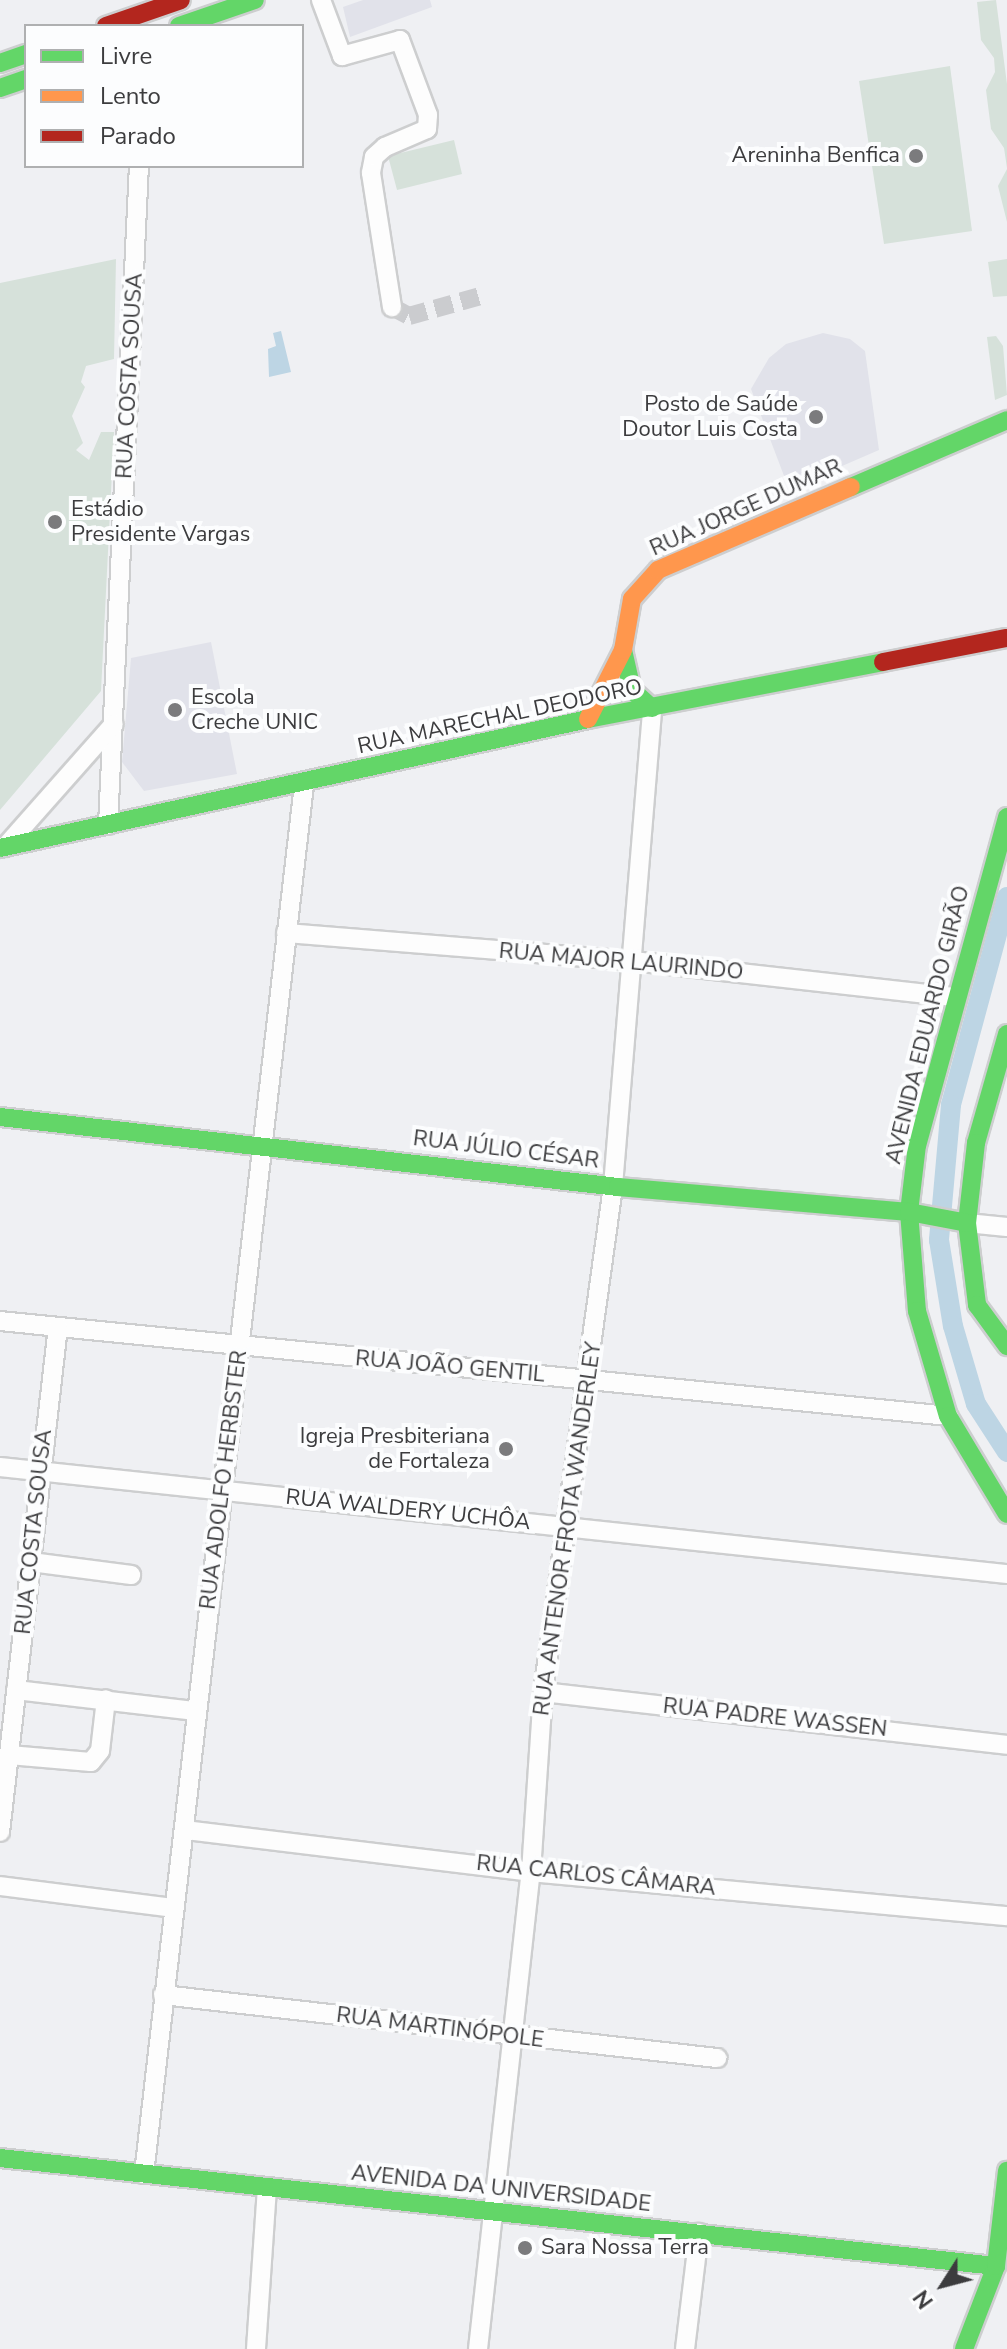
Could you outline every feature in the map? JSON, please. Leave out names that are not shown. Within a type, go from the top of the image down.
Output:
[{"type":"street","points":[[112,24],[181,0]]},
{"type":"street","points":[[185,24],[255,0]]},
{"type":"street","points":[[321,0],[342,56],[400,40],[428,115],[427,129],[385,147],[374,157],[371,173],[392,307]]},
{"type":"street","points":[[0,63],[24,55]]},
{"type":"street","points":[[0,88],[24,80]]},
{"type":"street","name":"RUA COSTA SOUSA","points":[[108,825],[139,168]]},
{"type":"street","name":"RUA JORGE DUMAR","points":[[588,719],[623,650],[632,599],[658,570],[1007,420]]},
{"type":"street","name":"RUA MARECHAL DEODORO","points":[[2,848],[304,785],[588,719],[1007,638]]},
{"type":"street","points":[[623,650],[632,690],[652,708]]},
{"type":"street","name":"RUA ANTENOR FROTA WANDERLEY","points":[[478,2349],[531,1872],[543,1692],[590,1380],[613,1186],[652,708]]},
{"type":"street","name":"RUA MARECHAL DEODORO","points":[[2,848],[114,724]]},
{"type":"street","name":"RUA ADOLFO HERBSTER","points":[[144,2174],[304,785]]},
{"type":"street","name":"AVENIDA EDUARDO GIRÃO","points":[[1007,817],[917,1145],[915,1213],[917,1311],[948,1416],[1007,1514]]},
{"type":"street","name":"RUA MAJOR LAURINDO","points":[[286,933],[633,961],[956,997]]},
{"type":"street","points":[[1007,1034],[976,1143],[960,1221],[977,1305],[1007,1346]]},
{"type":"street","name":"RUA JÚLIO CÉSAR","points":[[0,1117],[613,1186],[915,1213],[1007,1227]]},
{"type":"street","name":"RUA JOÃO GENTIL","points":[[0,1321],[948,1416]]},
{"type":"street","name":"RUA COSTA SOUSA","points":[[0,1832],[58,1327]]},
{"type":"street","name":"RUA WALDERY UCHÔA","points":[[0,1467],[1007,1574]]},
{"type":"street","points":[[31,1562],[131,1575]]},
{"type":"street","points":[[16,1690],[196,1711]]},
{"type":"street","name":"RUA PADRE WASSEN","points":[[543,1692],[1007,1745]]},
{"type":"street","points":[[9,1755],[91,1762],[100,1751],[106,1699]]},
{"type":"street","name":"RUA CARLOS CÂMARA","points":[[185,1830],[531,1872],[1007,1916]]},
{"type":"street","points":[[0,1886],[174,1908]]},
{"type":"street","name":"RUA MARTINÓPOLE","points":[[163,1995],[717,2058]]},
{"type":"street","name":"AVENIDA DA UNIVERSIDADE","points":[[0,2158],[493,2214],[1002,2266]]},
{"type":"street","points":[[964,2349],[1002,2266],[1007,2171]]},
{"type":"street","points":[[256,2349],[267,2188]]},
{"type":"street","points":[[685,2349],[699,2233]]},
{"type":"shaded area","points":[[363,0],[430,0],[432,7],[350,37],[343,7]]},
{"type":"shaded area","points":[[996,0],[1007,84],[1007,168],[1004,148],[991,129],[986,90],[995,72],[994,58],[981,40],[977,2]]},
{"type":"shaded area","name":"Areninha Benfica","points":[[950,66],[972,231],[884,244],[859,81]]},
{"type":"shaded area","points":[[454,140],[462,174],[397,190],[388,156]]},
{"type":"shaded area","points":[[1007,169],[1007,222],[998,186]]},
{"type":"shaded area","name":"Estádio Presidente Vargas","points":[[116,259],[114,359],[86,366],[81,382],[85,387],[72,416],[83,443],[76,450],[89,460],[101,432],[114,432],[101,691],[0,810],[0,283]]},
{"type":"shaded area","points":[[1007,259],[1007,296],[993,297],[988,262]]},
{"type":"shaded area","name":"Posto de Saúde Doutor Luis Costa","points":[[823,333],[850,339],[865,351],[879,450],[789,489],[751,389],[769,358],[786,344]]},
{"type":"shaded area","points":[[996,336],[1003,346],[1007,395],[995,400],[987,337]]},
{"type":"shaded area","name":"Escola Creche UNIC","points":[[211,642],[237,774],[144,791],[122,762],[131,658]]},
{"type":"water","points":[[281,331],[291,372],[269,377],[268,349],[276,346],[273,333]]},
{"type":"waterway","points":[[1007,897],[951,1105],[939,1240],[953,1326],[976,1404],[1007,1452]]},
{"type":"tunnel","points":[[392,307],[409,316],[484,295]]},
{"type":"traffic: fast","points":[[185,24],[255,0]]},
{"type":"traffic: fast","points":[[0,63],[24,55]]},
{"type":"traffic: fast","points":[[0,88],[24,80]]},
{"type":"traffic: fast","points":[[851,487],[1007,420]]},
{"type":"traffic: fast","points":[[623,650],[632,690],[652,708]]},
{"type":"traffic: fast","points":[[0,848],[588,719],[883,662]]},
{"type":"traffic: fast","points":[[1007,817],[917,1145],[909,1212],[917,1311],[948,1416],[1007,1514]]},
{"type":"traffic: fast","points":[[1007,1034],[976,1143],[967,1223],[977,1305],[1007,1346]]},
{"type":"traffic: fast","points":[[0,1117],[618,1187],[909,1212],[967,1223]]},
{"type":"traffic: fast","points":[[0,2158],[996,2266]]},
{"type":"traffic: fast","points":[[964,2349],[996,2266],[1007,2171]]},
{"type":"traffic: slow","points":[[588,719],[623,650],[632,599],[658,570],[851,487]]},
{"type":"traffic: jam","points":[[112,24],[181,0]]},
{"type":"traffic: jam","points":[[883,662],[1007,638]]},
{"type":"place","name":"Areninha Benfica","points":[[916,156]]},
{"type":"place","name":"Posto de Saúde Doutor Luis Costa","points":[[816,417]]},
{"type":"place","name":"Estádio Presidente Vargas","points":[[55,522]]},
{"type":"place","name":"Escola Creche UNIC","points":[[175,710]]},
{"type":"place","name":"Igreja Presbiteriana de Fortaleza","points":[[506,1449]]},
{"type":"place","name":"Sara Nossa Terra","points":[[525,2248]]}]
